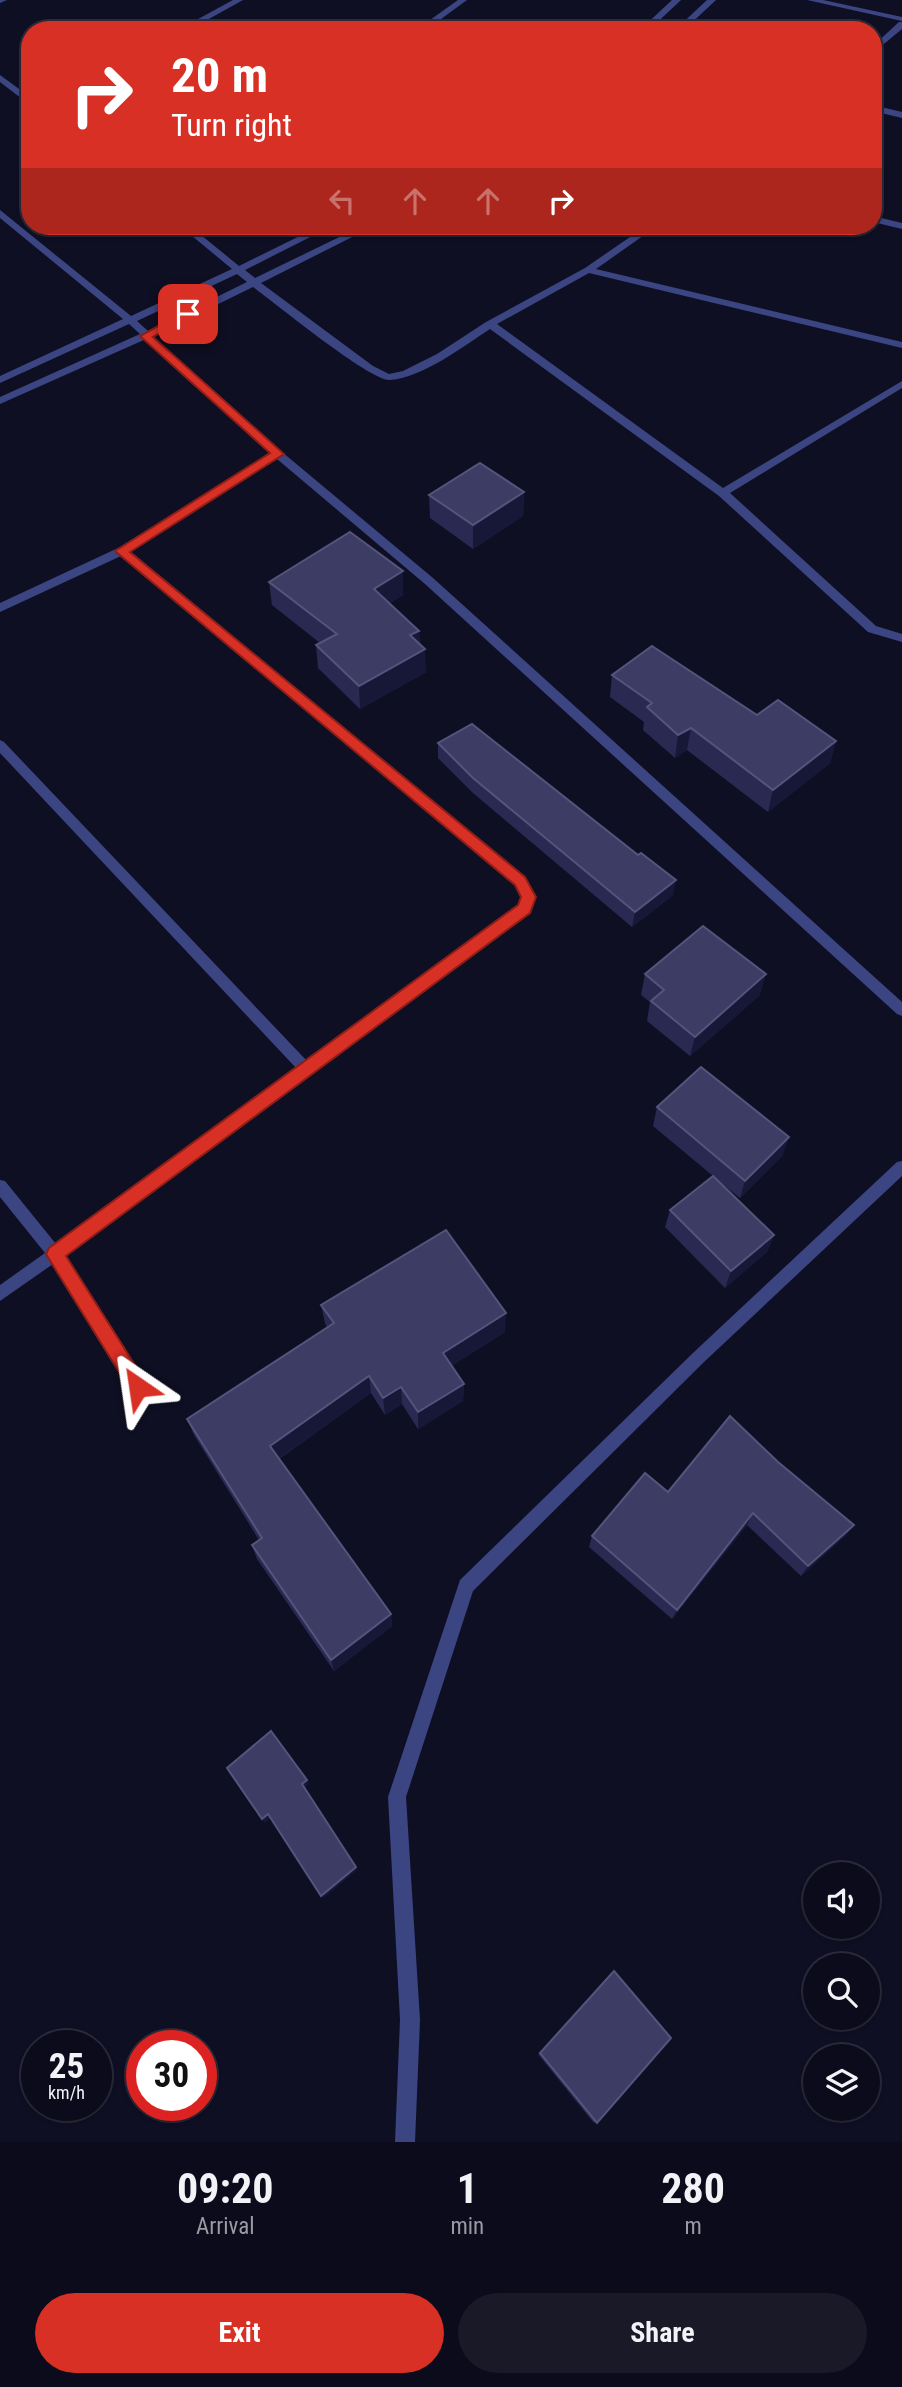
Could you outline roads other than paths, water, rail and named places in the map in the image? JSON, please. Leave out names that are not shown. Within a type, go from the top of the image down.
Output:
[{"type":"street","points":[[199,21],[239,0]]},
{"type":"street","points":[[433,21],[463,0]]},
{"type":"street","points":[[654,21],[677,0]]},
{"type":"street","points":[[689,21],[712,0]]},
{"type":"street","points":[[811,0],[902,21]]},
{"type":"street","points":[[882,42],[902,21]]},
{"type":"street","points":[[0,78],[21,95]]},
{"type":"street","points":[[882,110],[902,115]]},
{"type":"street","points":[[0,213],[21,230]]},
{"type":"street","points":[[882,221],[902,226]]},
{"type":"street","points":[[27,235],[130,320],[278,454],[429,581],[902,1010]]},
{"type":"street","points":[[197,235],[253,282],[369,368],[388,377],[406,373],[441,356],[490,324],[588,270],[639,235]]},
{"type":"street","points":[[0,380],[309,235]]},
{"type":"street","points":[[0,387],[4,399],[145,336],[350,235]]},
{"type":"street","points":[[588,270],[902,345]]},
{"type":"street","points":[[490,324],[723,493],[872,629],[902,638]]},
{"type":"street","points":[[723,493],[902,384]]},
{"type":"street","points":[[0,608],[122,551],[278,454]]},
{"type":"street","points":[[0,1294],[525,909],[528,897],[520,881],[122,551]]},
{"type":"street","points":[[0,745],[306,1069]]},
{"type":"street","points":[[405,2142],[410,2020],[397,1797],[467,1586],[699,1357],[902,1167]]},
{"type":"street","points":[[0,1186],[55,1254],[138,1387]]}]
